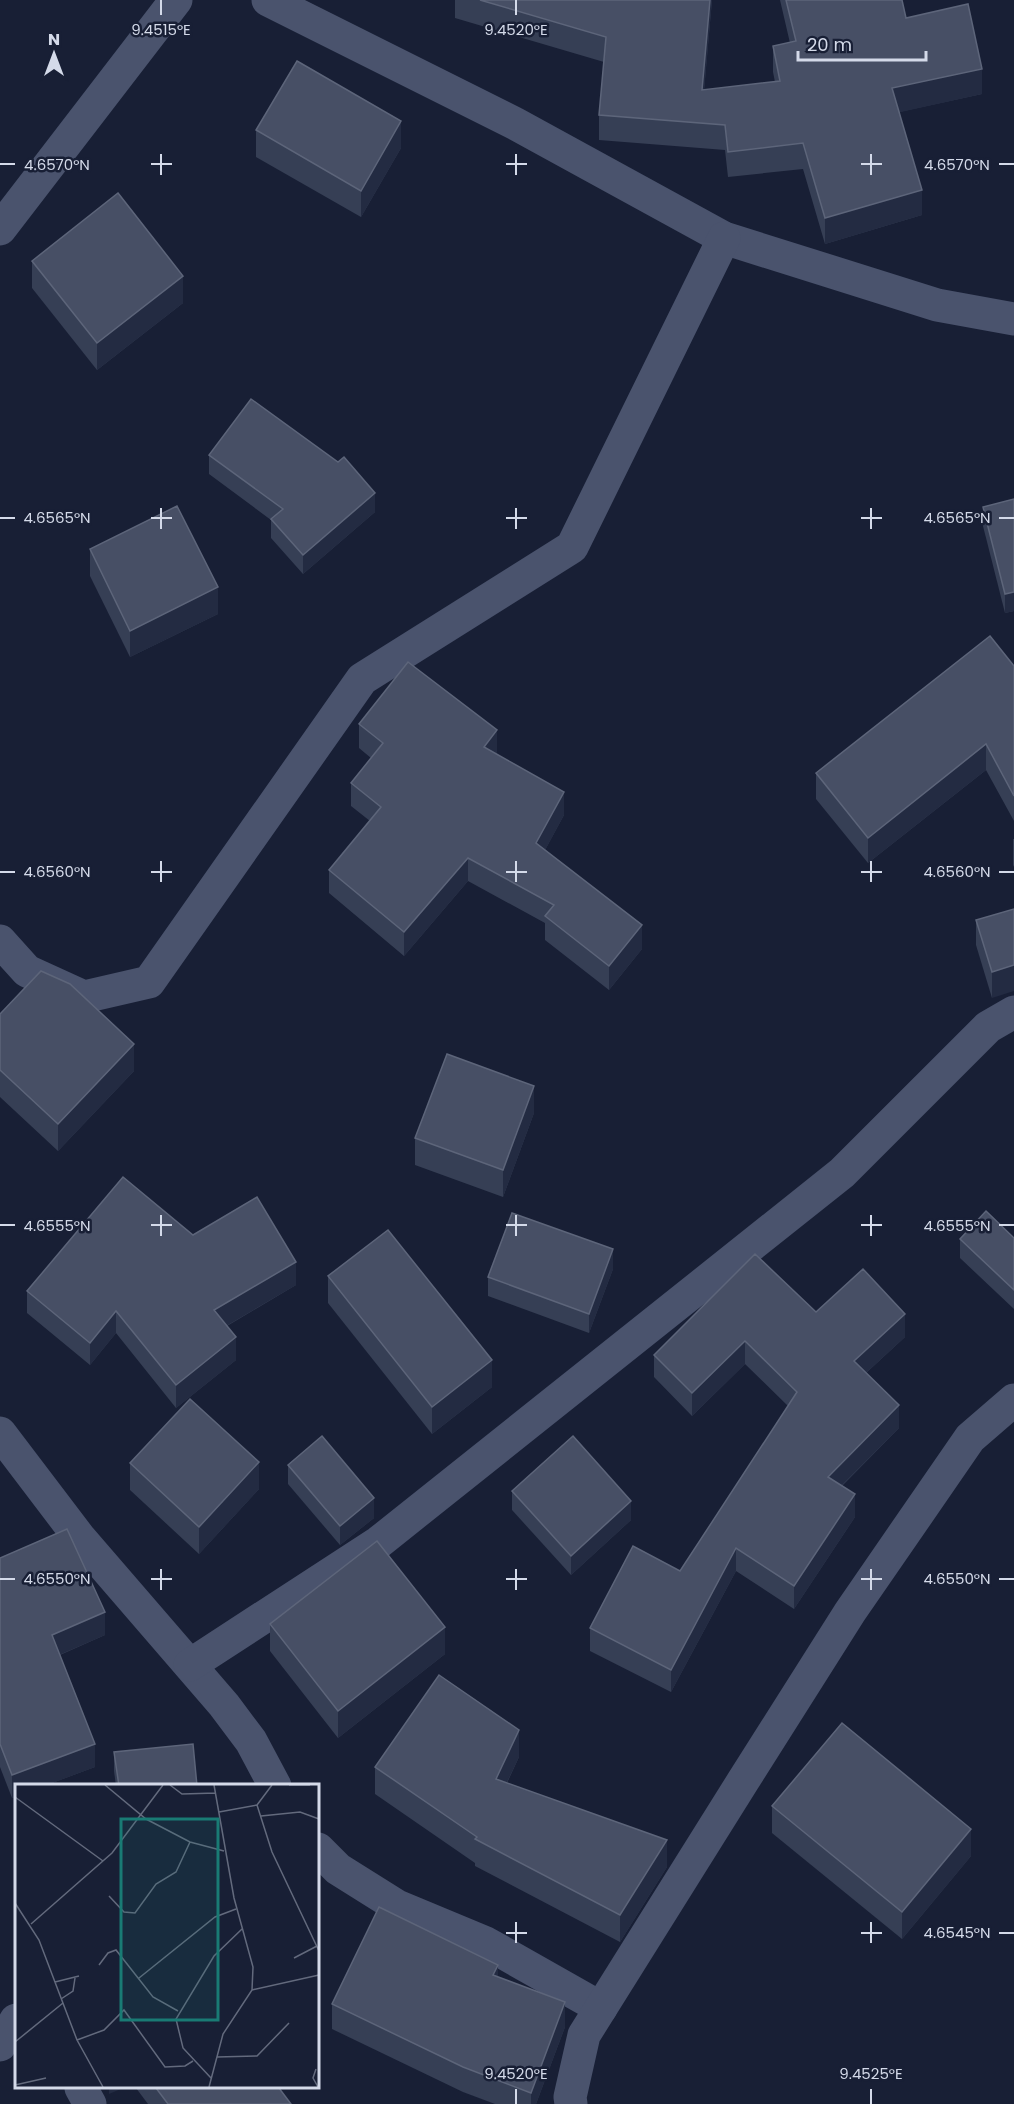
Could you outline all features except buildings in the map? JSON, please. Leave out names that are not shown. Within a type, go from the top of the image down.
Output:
[{"type":"street","points":[[0,229],[176,0]]},
{"type":"street","points":[[268,0],[514,123],[724,238],[937,305],[1014,319]]},
{"type":"street","points":[[0,941],[27,971],[84,997],[148,982],[362,679],[572,547],[724,238]]},
{"type":"street","points":[[190,1665],[379,1542],[398,1527],[842,1173],[988,1027],[1014,1012]]},
{"type":"street","points":[[571,2104],[570,2097],[584,2035],[850,1612],[970,1438],[1014,1400]]},
{"type":"street","points":[[0,1433],[79,1537],[190,1665],[251,1741],[274,1784]]},
{"type":"street","points":[[320,1851],[338,1869],[397,1906],[486,1943],[601,2008]]},
{"type":"street","points":[[0,2045],[15,2022]]},
{"type":"street","points":[[82,2089],[90,2104]]}]
